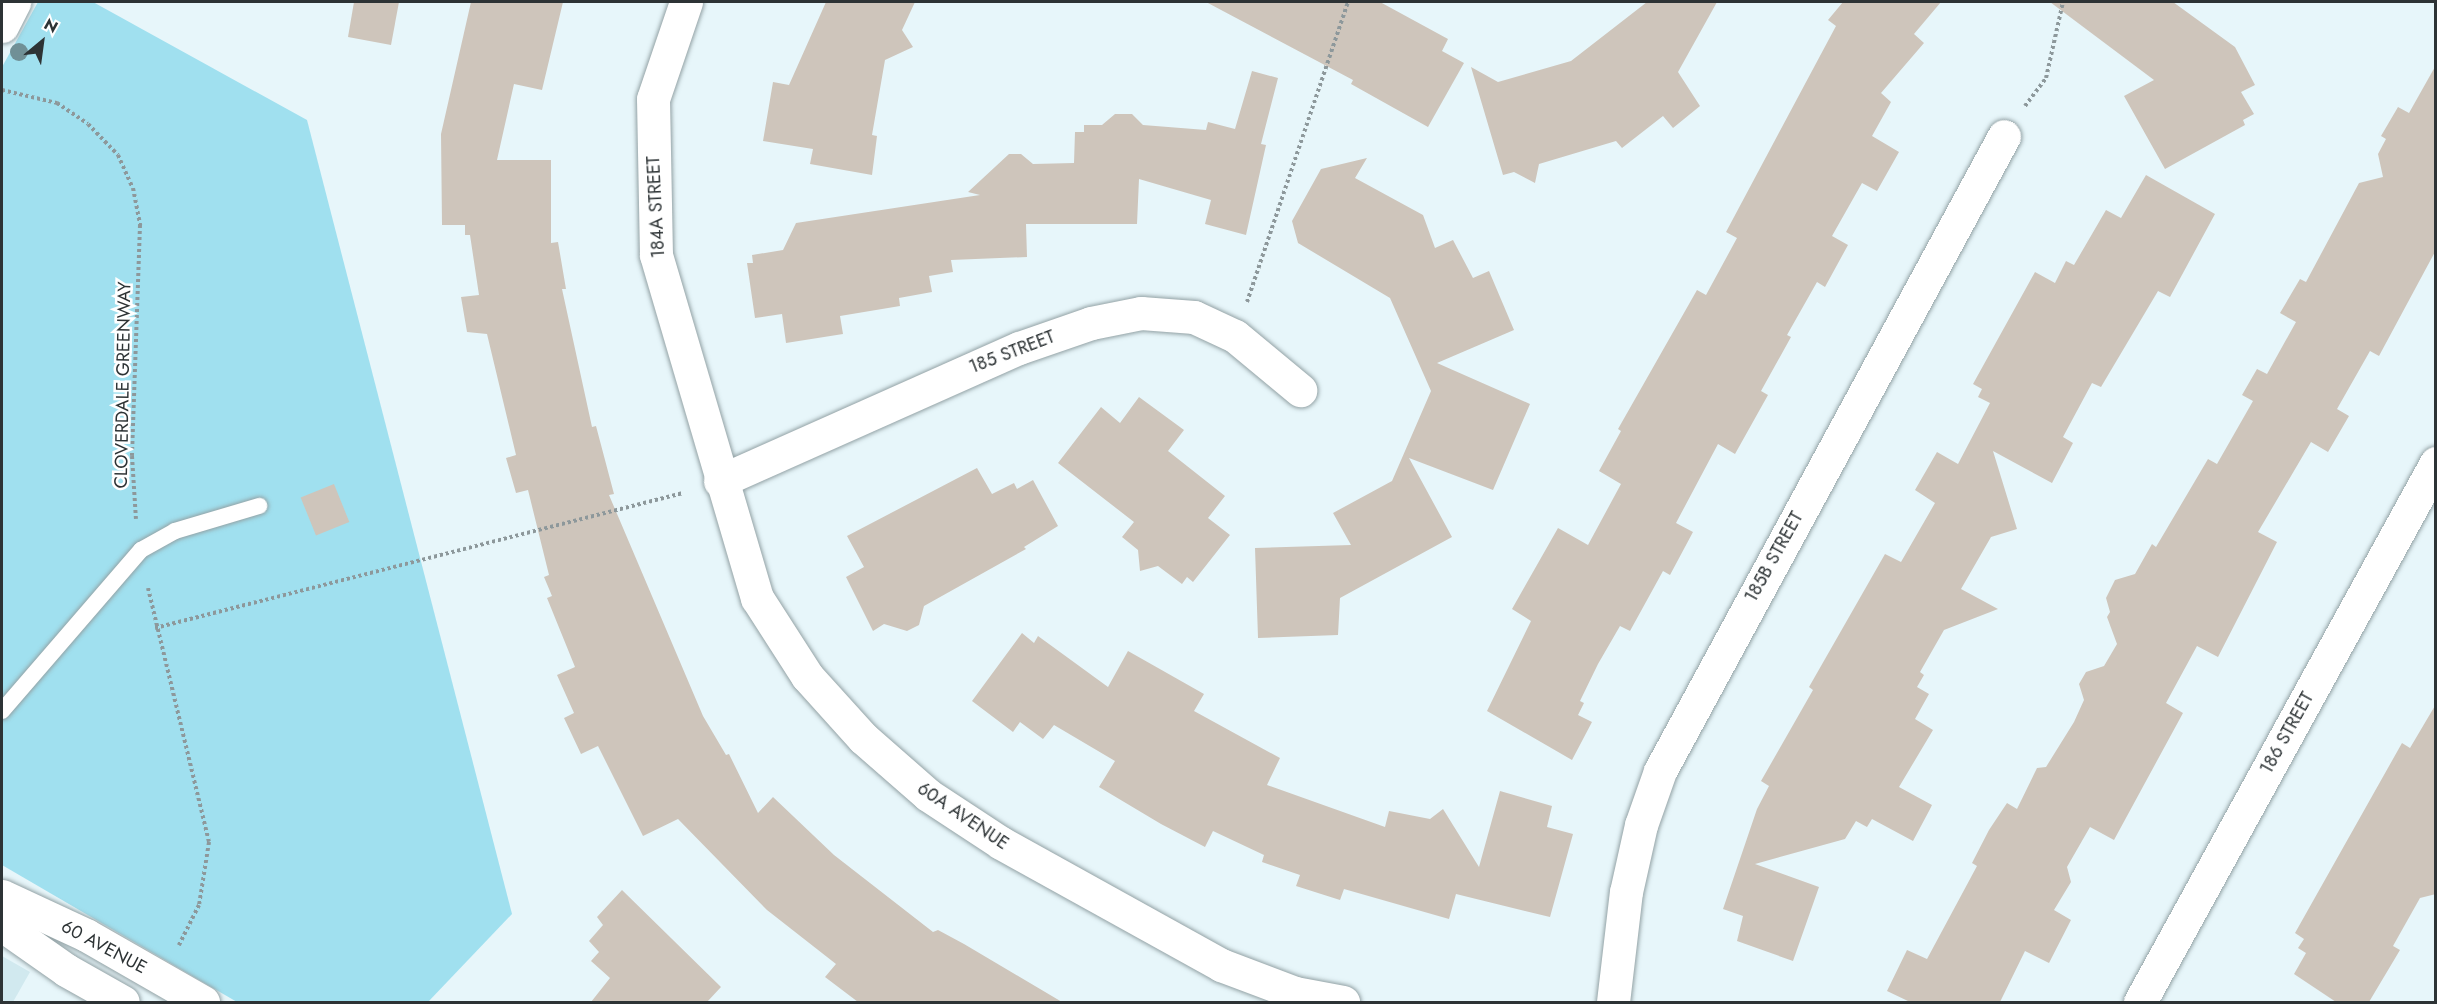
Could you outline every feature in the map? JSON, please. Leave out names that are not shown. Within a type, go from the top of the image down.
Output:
[{"type":"street","points":[[2,26],[14,2]]},
{"type":"street","name":"184A STREET","points":[[686,2],[653,99],[656,255],[720,481]]},
{"type":"street","name":"185B STREET","points":[[1613,1002],[1626,892],[1641,825],[1660,771],[2004,136]]},
{"type":"street","name":"185 STREET","points":[[720,481],[934,383],[1091,323],[1141,314],[1194,317],[1235,336],[1300,390]]},
{"type":"street","name":"186 STREET","points":[[2140,1002],[2436,463]]},
{"type":"street","name":"60A AVENUE","points":[[720,481],[757,598],[807,676],[863,738],[928,795],[1001,843],[1221,965],[1295,993],[1343,1002]]},
{"type":"street","name":"60 AVENUE","points":[[2,896],[86,935],[203,1002]]},
{"type":"street","name":"60 AVENUE","points":[[2,926],[66,970],[123,1002]]},
{"type":"lane","points":[[2,711],[141,550],[175,531],[259,506]]},
{"type":"path","points":[[1235,336],[1348,2]]},
{"type":"path","points":[[2004,136],[2046,78],[2063,2]]},
{"type":"path","name":"CLOVERDALE GREENWAY","points":[[2,90],[57,103],[88,124],[118,155],[134,188],[140,225],[132,456],[141,550],[155,628],[209,842],[199,905],[175,952]]},
{"type":"path","points":[[155,628],[683,493]]},
{"type":"shaded area","points":[[38,2],[93,2],[307,120],[512,914],[428,1002],[237,1002],[2,865],[2,67]]},
{"type":"shaded area","points":[[2,956],[30,972],[13,1002],[2,1002]]},
{"type":"building","points":[[354,2],[399,2],[391,45],[348,37]]},
{"type":"building","points":[[471,2],[563,2],[542,90],[514,84],[497,160],[551,160],[551,243],[558,242],[566,289],[562,289],[592,427],[596,426],[614,494],[609,495],[703,716],[726,755],[729,754],[758,813],[773,797],[834,855],[933,932],[938,930],[964,944],[1062,1002],[858,1002],[825,977],[836,964],[767,910],[678,819],[643,836],[598,746],[581,754],[564,718],[574,713],[557,675],[575,667],[547,598],[552,596],[544,577],[549,575],[528,490],[516,493],[506,458],[516,455],[487,334],[467,332],[461,297],[479,295],[470,235],[465,235],[465,225],[442,225],[441,134]]},
{"type":"building","points":[[826,2],[915,2],[902,30],[913,47],[885,60],[872,135],[877,136],[872,175],[810,164],[813,149],[763,141],[773,82],[789,85]]},
{"type":"building","points":[[1206,2],[1380,2],[1448,39],[1442,51],[1464,63],[1428,127],[1351,84],[1353,80]]},
{"type":"building","points":[[1647,2],[1717,2],[1678,72],[1700,106],[1673,128],[1663,116],[1622,148],[1616,141],[1539,164],[1535,183],[1514,172],[1503,175],[1471,67],[1498,82],[1571,61]]},
{"type":"building","points":[[1843,2],[1941,2],[1914,34],[1924,43],[1881,93],[1891,102],[1872,136],[1899,152],[1877,191],[1862,183],[1832,236],[1848,245],[1825,287],[1817,282],[1787,335],[1791,337],[1761,391],[1768,395],[1735,454],[1718,444],[1676,523],[1693,532],[1670,575],[1663,571],[1630,631],[1620,626],[1598,664],[1580,701],[1584,703],[1578,715],[1592,722],[1572,760],[1487,711],[1531,621],[1512,609],[1558,528],[1588,545],[1621,484],[1599,471],[1621,431],[1618,429],[1697,290],[1706,295],[1737,238],[1726,232],[1836,26],[1828,20]]},
{"type":"building","points":[[2050,2],[2173,2],[2235,47],[2255,85],[2241,92],[2254,114],[2243,120],[2245,125],[2165,169],[2124,96],[2154,80]]},
{"type":"building","points":[[2436,65],[2436,250],[2379,356],[2370,351],[2337,409],[2349,416],[2328,452],[2311,442],[2258,532],[2277,542],[2218,657],[2197,646],[2166,703],[2183,713],[2114,840],[2090,827],[2067,867],[2071,882],[2054,910],[2071,920],[2049,963],[2025,951],[2000,1002],[1910,1002],[1887,991],[1907,950],[1927,959],[1977,866],[1972,863],[1989,830],[2007,803],[2017,809],[2037,768],[2046,767],[2074,722],[2084,700],[2079,684],[2086,672],[2104,666],[2117,644],[2107,617],[2110,612],[2106,598],[2115,580],[2135,574],[2152,544],[2156,547],[2208,459],[2217,464],[2253,401],[2242,395],[2257,369],[2267,374],[2296,322],[2280,313],[2300,279],[2306,282],[2359,183],[2383,177],[2378,154],[2386,139],[2381,136],[2398,107],[2409,113]]},
{"type":"building","points":[[1252,71],[1278,78],[1261,144],[1266,145],[1246,235],[1205,224],[1211,200],[1139,179],[1137,224],[1026,224],[1027,257],[951,260],[953,272],[929,276],[932,292],[899,298],[900,306],[840,316],[843,334],[786,343],[782,314],[755,318],[747,263],[753,263],[752,255],[783,250],[796,223],[980,195],[968,192],[1009,154],[1021,154],[1033,164],[1074,163],[1075,132],[1084,132],[1084,125],[1102,125],[1115,114],[1132,114],[1143,125],[1206,130],[1208,122],[1235,129]]},
{"type":"building","points":[[1367,158],[1355,178],[1423,215],[1435,248],[1453,240],[1473,278],[1489,271],[1514,330],[1437,363],[1530,404],[1493,490],[1409,458],[1452,537],[1340,598],[1338,635],[1258,638],[1255,548],[1351,545],[1333,513],[1392,481],[1431,391],[1390,298],[1298,243],[1292,221],[1321,169]]},
{"type":"building","points":[[2146,175],[2215,214],[2170,297],[2158,291],[2101,387],[2092,383],[2063,437],[2073,443],[2052,483],[1993,451],[2017,529],[1991,537],[1961,589],[1998,609],[1944,630],[1920,672],[1924,675],[1917,687],[1929,694],[1915,719],[1933,730],[1899,787],[1932,805],[1913,841],[1872,819],[1867,827],[1856,821],[1845,839],[1755,864],[1819,887],[1793,961],[1737,941],[1743,916],[1723,909],[1757,809],[1769,786],[1761,781],[1813,690],[1809,687],[1885,554],[1901,562],[1935,503],[1915,490],[1937,452],[1958,464],[1990,403],[1978,397],[1982,389],[1973,384],[2035,272],[2055,283],[2066,261],[2074,265],[2106,210],[2121,218]]},
{"type":"building","points":[[1139,397],[1184,430],[1168,451],[1225,496],[1208,518],[1230,535],[1193,582],[1187,577],[1182,584],[1158,566],[1140,571],[1138,550],[1122,537],[1134,522],[1058,463],[1101,407],[1120,423]]},
{"type":"building","points":[[977,468],[992,494],[1014,483],[1017,489],[1033,480],[1058,526],[1024,547],[1026,549],[924,606],[919,625],[907,631],[884,624],[873,631],[846,577],[864,567],[847,536]]},
{"type":"building","points":[[334,484],[349,522],[316,536],[301,497]]},
{"type":"building","points":[[1022,633],[1034,643],[1038,636],[1108,687],[1128,651],[1204,694],[1194,711],[1280,758],[1267,785],[1385,827],[1389,811],[1430,819],[1443,809],[1479,867],[1500,791],[1552,806],[1547,827],[1573,834],[1550,917],[1456,894],[1449,919],[1344,889],[1340,900],[1296,886],[1300,875],[1262,862],[1264,855],[1213,831],[1205,847],[1161,824],[1099,787],[1115,761],[1054,725],[1043,739],[1020,722],[1013,732],[972,701]]},
{"type":"building","points":[[2436,704],[2436,894],[2420,898],[2393,946],[2400,950],[2369,1002],[2336,1002],[2294,974],[2306,953],[2298,948],[2304,939],[2295,933],[2402,743],[2410,748]]},
{"type":"building","points":[[622,890],[721,987],[707,1002],[591,1002],[610,978],[591,961],[599,952],[589,941],[603,925],[597,917]]}]
